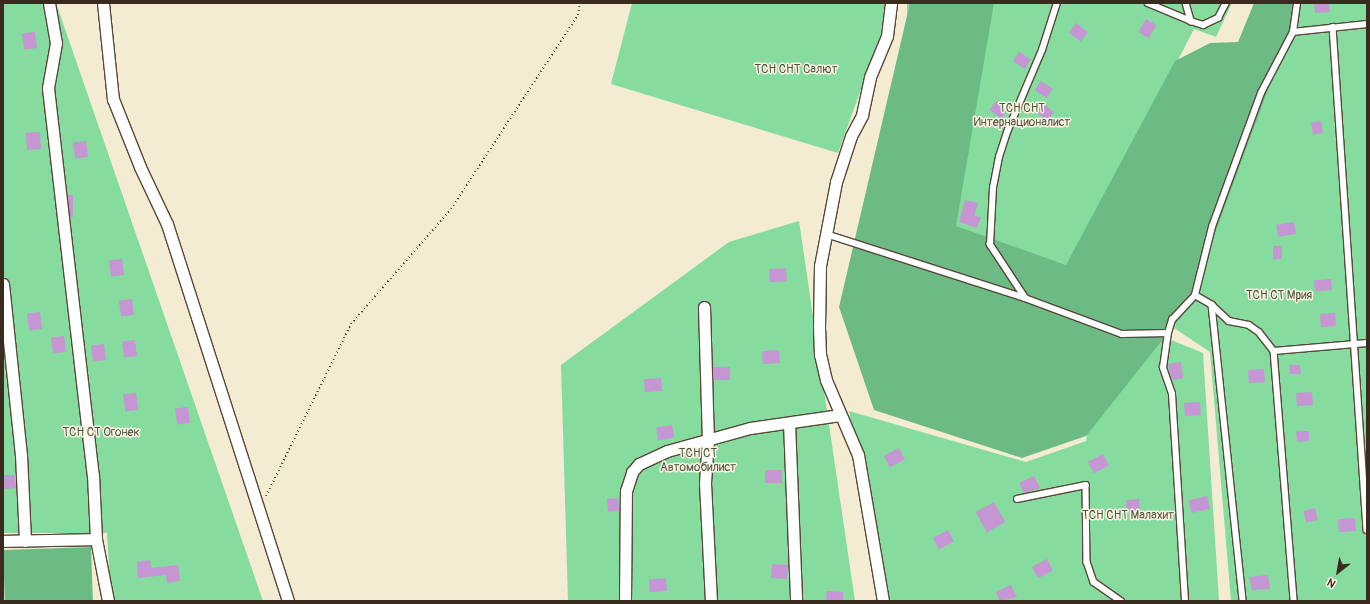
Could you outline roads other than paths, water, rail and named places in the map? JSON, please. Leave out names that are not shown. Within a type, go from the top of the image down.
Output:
[{"type":"street","points":[[49,3],[56,43],[48,88],[94,475],[96,539],[108,601]]},
{"type":"street","points":[[103,3],[113,100],[140,167],[167,224],[260,508],[288,601]]},
{"type":"street","points":[[883,601],[858,455],[826,380],[820,355],[820,266],[836,182],[851,136],[862,114],[870,77],[887,36],[891,3]]},
{"type":"street","points":[[3,284],[21,455],[25,541]]},
{"type":"street","points":[[704,307],[708,439],[705,483],[711,601]]},
{"type":"street","points":[[625,601],[626,491],[632,472],[639,464],[667,450],[750,428],[840,415]]},
{"type":"street","points":[[789,423],[796,601]]},
{"type":"street","points":[[3,541],[96,539]]},
{"type":"lane","points":[[1025,298],[990,245],[993,188],[999,156],[1008,130],[1042,50],[1057,3]]},
{"type":"lane","points":[[1148,3],[1203,26],[1218,18],[1226,3]]},
{"type":"lane","points":[[1186,3],[1191,21]]},
{"type":"lane","points":[[1185,601],[1172,394],[1163,368],[1168,333],[1172,320],[1195,295],[1212,227],[1261,93],[1292,32],[1297,3]]},
{"type":"lane","points":[[1292,32],[1367,24]]},
{"type":"lane","points":[[1332,27],[1356,344],[1367,530]]},
{"type":"lane","points":[[826,234],[1025,298],[1122,334],[1168,333]]},
{"type":"lane","points":[[1195,295],[1212,305],[1229,321],[1249,325],[1259,332],[1274,351],[1294,601]]},
{"type":"lane","points":[[1212,305],[1243,601]]},
{"type":"lane","points":[[1274,351],[1367,343]]},
{"type":"lane","points":[[1017,499],[1086,485],[1087,562],[1094,582],[1121,601]]},
{"type":"park label","name":"ТСН СНТ Салют","points":[[796,70]]},
{"type":"park label","name":"ТСН СНТ Интернационалист","points":[[1022,116]]},
{"type":"park label","name":"ТСН СТ Мрия","points":[[1279,296]]},
{"type":"park label","name":"ТСН СТ Огонек","points":[[101,433]]},
{"type":"park label","name":"ТСН СТ Автомобилист","points":[[698,461]]},
{"type":"park label","name":"ТСН СНТ Малахит","points":[[1128,516]]}]
